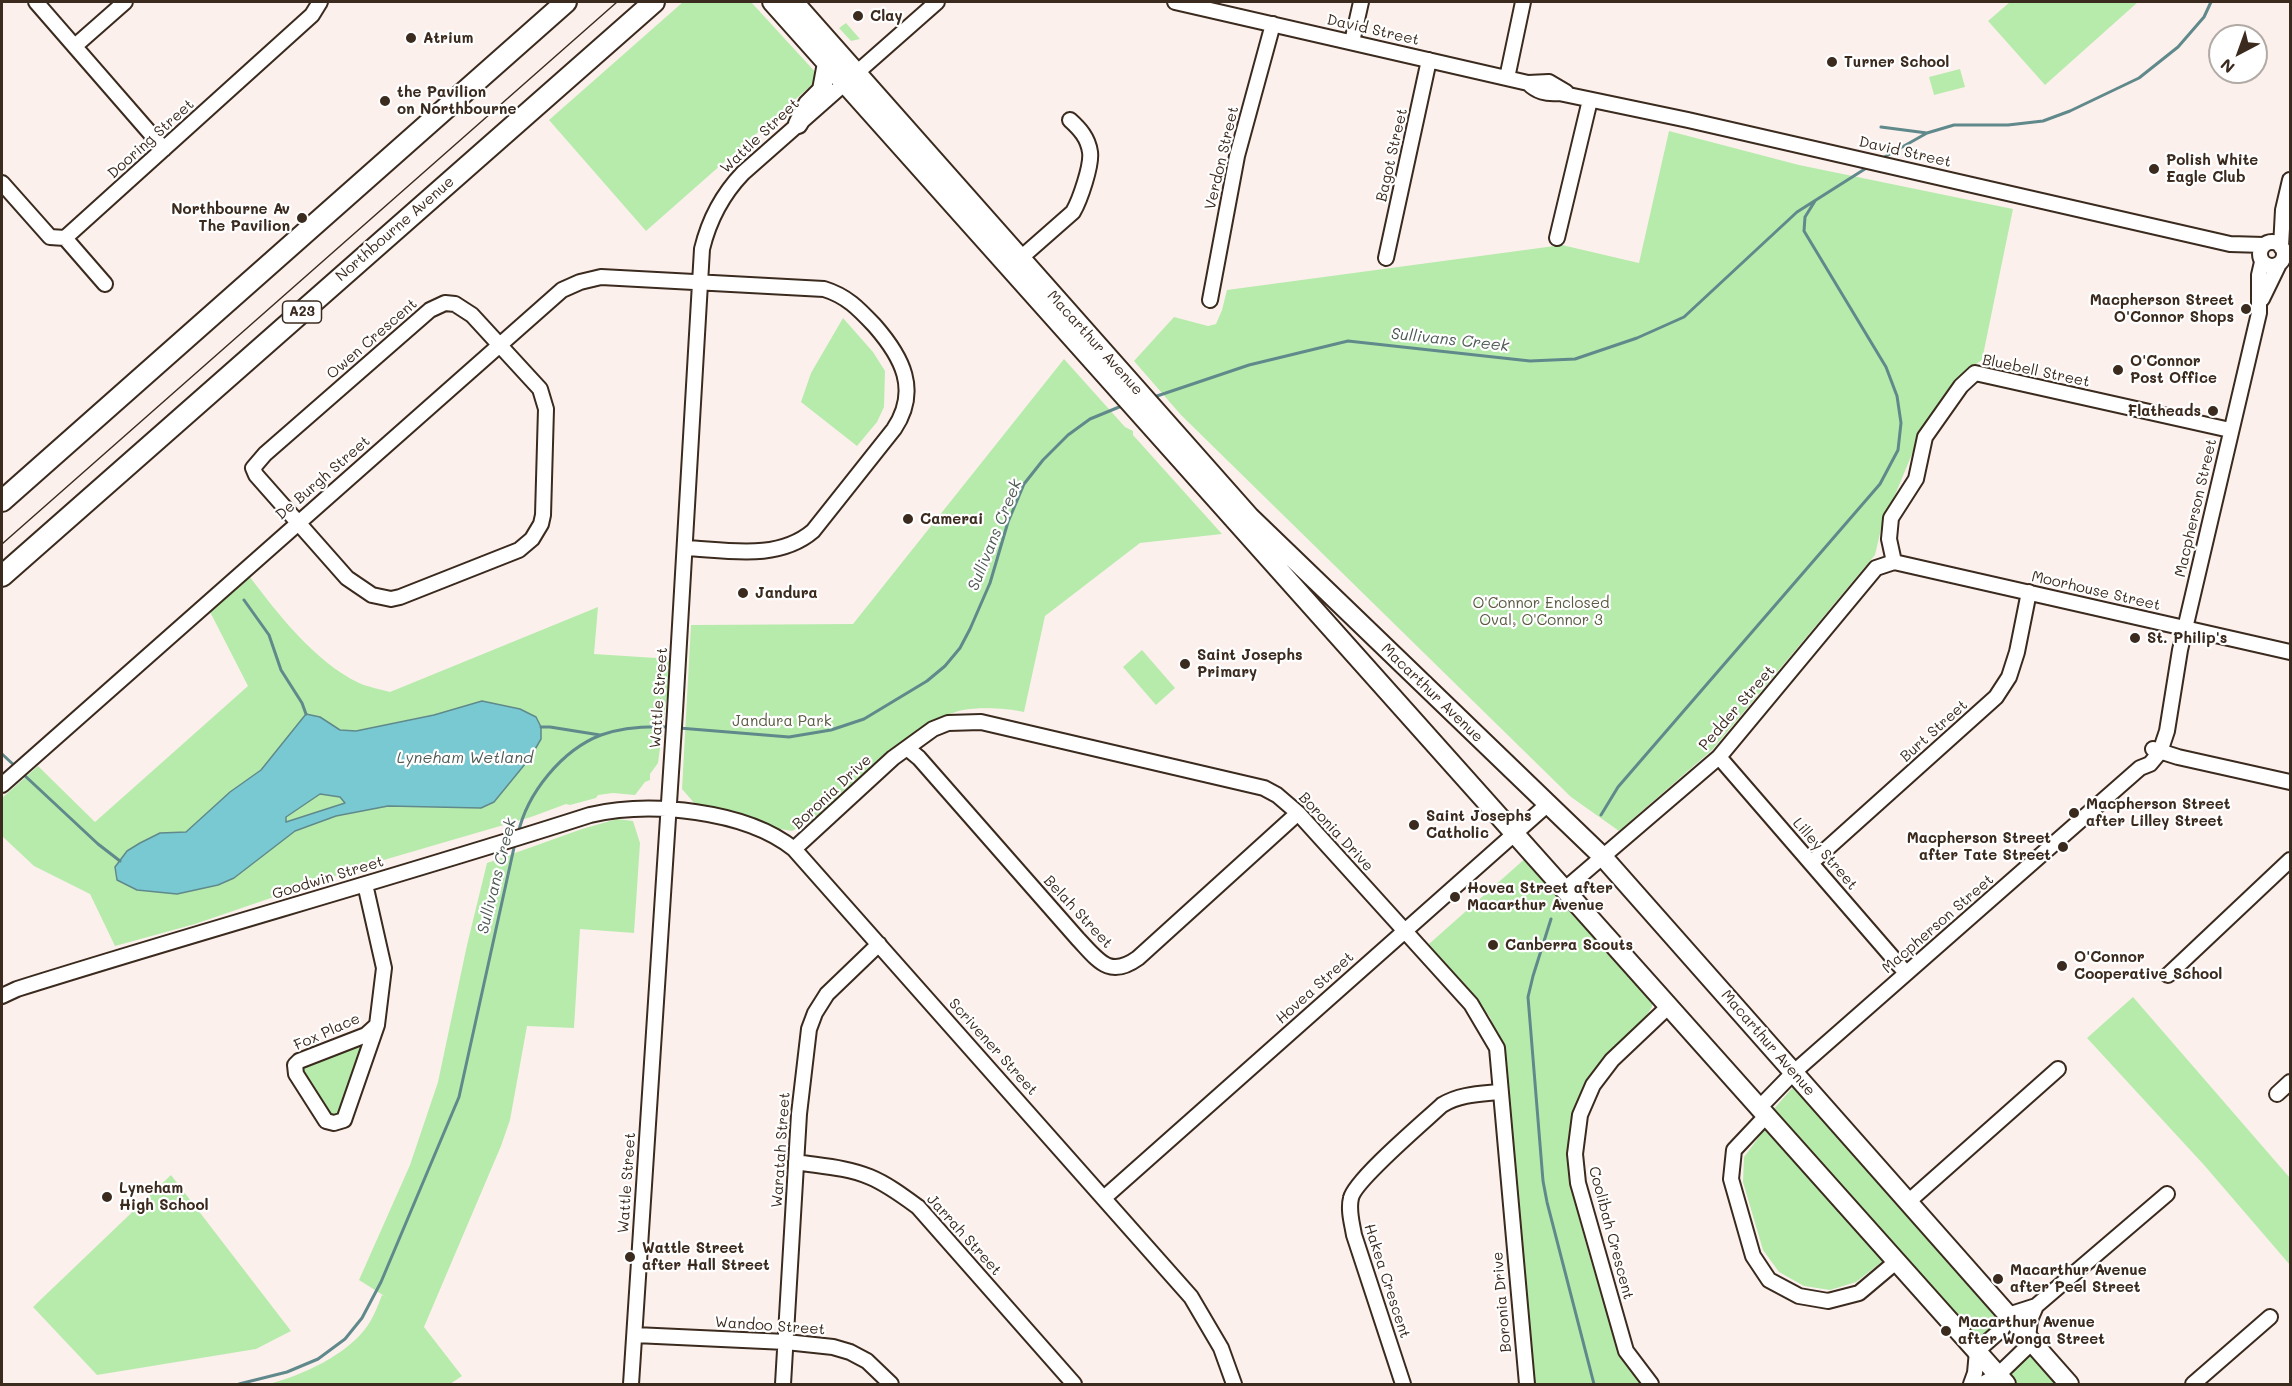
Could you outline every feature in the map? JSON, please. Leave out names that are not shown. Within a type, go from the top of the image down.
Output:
[{"type":"highway","points":[[2,501],[566,2]]},
{"type":"highway","name":"Northbourne Avenue","points":[[2,576],[654,2]]},
{"type":"main road","points":[[766,2],[791,10]]},
{"type":"main road","name":"Macarthur Avenue","points":[[772,2],[791,10],[851,76],[1245,522],[1515,833],[1977,1351],[1996,1381]]},
{"type":"main road","name":"Macarthur Avenue","points":[[791,10],[827,63],[851,76]]},
{"type":"main road","points":[[798,124],[808,104],[822,90],[827,63]]},
{"type":"main road","name":"Macarthur Avenue","points":[[1245,522],[1603,857],[2069,1384]]},
{"type":"street","points":[[36,2],[164,149]]},
{"type":"street","points":[[75,46],[125,2]]},
{"type":"street","name":"Dooring Street","points":[[65,238],[312,15],[320,2]]},
{"type":"street","points":[[851,76],[937,2]]},
{"type":"street","name":"David Street","points":[[1175,2],[1195,4],[1528,82],[1534,89],[1546,94],[1559,93],[1883,164],[2230,244],[2248,254],[2263,252]]},
{"type":"street","points":[[1352,42],[1361,2]]},
{"type":"street","points":[[1507,78],[1523,2]]},
{"type":"street","name":"Verdon Street","points":[[1210,300],[1237,156],[1273,24]]},
{"type":"street","name":"Bagot Street","points":[[1386,258],[1430,60]]},
{"type":"street","name":"Wattle Street","points":[[631,1384],[675,711],[702,249],[707,227],[728,189],[851,76]]},
{"type":"street","points":[[1557,238],[1590,100]]},
{"type":"street","points":[[1015,264],[1073,212],[1079,201],[1091,154],[1083,132],[1070,120]]},
{"type":"street","points":[[2263,252],[2283,210],[2290,180]]},
{"type":"street","points":[[2,183],[50,237],[65,238],[105,284]]},
{"type":"street","points":[[2283,210],[2284,257]]},
{"type":"street","points":[[2263,252],[2274,242],[2284,257]]},
{"type":"street","points":[[2263,252],[2271,267],[2284,257]]},
{"type":"street","name":"Macpherson Street","points":[[2260,304],[2259,275],[2263,252]]},
{"type":"street","name":"Macpherson Street","points":[[1897,1262],[1859,1293],[1828,1301],[1800,1296],[1769,1280],[1753,1256],[1731,1179],[1734,1150],[1794,1072],[2140,768],[2143,759],[2156,750],[2161,727],[2167,720],[2260,304],[2284,257]]},
{"type":"street","name":"De Burgh Street","points":[[6,781],[562,290],[580,282],[601,277],[700,282],[824,289],[856,305],[895,349],[904,372],[906,404],[901,419],[894,429],[813,531],[804,538],[779,549],[752,551],[685,548]]},
{"type":"street","name":"Owen Crescent","points":[[455,304],[472,315],[540,389],[546,409],[543,515],[537,531],[525,545],[511,554],[411,594],[392,599],[372,595],[355,585],[298,522],[256,475],[253,468],[273,447],[438,305],[455,304]]},
{"type":"street","name":"Bluebell Street","points":[[1894,562],[1889,539],[1891,518],[1916,479],[1925,437],[1961,386],[1975,373],[2230,430]]},
{"type":"street","name":"Moorhouse Street","points":[[1894,562],[2290,652]]},
{"type":"street","name":"Pedder Street","points":[[1565,889],[1719,757],[1876,568],[1894,562]]},
{"type":"street","name":"Burt Street","points":[[1811,863],[1996,697],[2009,677],[2017,652],[2029,592]]},
{"type":"street","name":"Boronia Drive","points":[[794,849],[892,758],[941,725],[981,722],[1264,788],[1277,795],[1298,813],[1471,1004],[1497,1048],[1527,1384]]},
{"type":"street","name":"Belah Street","points":[[907,748],[919,758],[1078,939],[1099,960],[1114,968],[1124,967],[1138,958],[1298,813]]},
{"type":"street","points":[[2156,750],[2290,782]]},
{"type":"street","name":"Lilley Street","points":[[1719,757],[1906,973]]},
{"type":"street","name":"Hovea Street","points":[[1105,1197],[1548,804]]},
{"type":"street","name":"Goodwin Street","points":[[2,996],[17,989],[117,957],[606,811],[667,810]]},
{"type":"street","name":"Scrivener Street","points":[[667,810],[692,811],[736,819],[782,839],[794,849],[1105,1197],[1191,1297],[1221,1347],[1234,1384]]},
{"type":"street","points":[[2168,975],[2290,860]]},
{"type":"street","name":"Fox Place","points":[[365,884],[384,968],[377,1025],[344,1120],[334,1124],[326,1121],[296,1074],[295,1065],[299,1061],[366,1035],[377,1025]]},
{"type":"street","name":"Waratah Street","points":[[783,1384],[796,1162],[806,1050],[812,1021],[826,994],[879,944]]},
{"type":"street","name":"Coolibah Crescent","points":[[1651,1384],[1626,1351],[1578,1183],[1575,1154],[1580,1115],[1593,1085],[1612,1060],[1670,1006]]},
{"type":"street","points":[[1908,1202],[2058,1069]]},
{"type":"street","points":[[2277,1094],[2290,1082]]},
{"type":"street","name":"Hakea Crescent","points":[[1403,1384],[1354,1235],[1350,1211],[1351,1198],[1361,1181],[1442,1105],[1451,1099],[1463,1096],[1500,1092]]},
{"type":"street","name":"Jarrah Street","points":[[796,1162],[838,1168],[870,1177],[893,1189],[918,1207],[1074,1384]]},
{"type":"street","points":[[1971,1384],[1977,1351],[2002,1329],[2008,1315],[2036,1306],[2167,1194]]},
{"type":"street","points":[[1996,1381],[2023,1353],[2030,1340],[2029,1328],[2036,1306]]},
{"type":"street","points":[[2193,1384],[2270,1317]]},
{"type":"street","name":"Wandoo Street","points":[[634,1335],[786,1342],[833,1347],[850,1352],[867,1361],[891,1384]]},
{"type":"green space","points":[[683,2],[751,2],[818,75],[815,82],[646,231],[549,120]]},
{"type":"green space","points":[[2010,2],[2138,2],[2045,85],[1988,21]]},
{"type":"green space","points":[[846,23],[860,39],[851,41],[839,28]]},
{"type":"green space","points":[[1960,69],[1965,87],[1934,95],[1929,77]]},
{"type":"green space","name":"O'Connor Enclosed Oval, O'Connor 3","points":[[1669,131],[1799,165],[2013,209],[1982,360],[1976,364],[1976,367],[1924,425],[1881,529],[1875,555],[1712,750],[1619,831],[1571,797],[1181,415],[1134,361],[1174,317],[1208,326],[1216,324],[1227,290],[1562,245],[1639,263]]},
{"type":"green space","points":[[843,318],[873,352],[885,371],[884,407],[877,422],[857,446],[801,402],[811,373]]},
{"type":"green space","name":"Jandura Park","points":[[1064,359],[1125,427],[1133,431],[1133,435],[1222,534],[1140,543],[1045,616],[1024,712],[977,708],[945,716],[925,727],[883,757],[810,822],[792,831],[775,828],[735,811],[695,804],[682,789],[691,625],[853,624]]},
{"type":"green space","points":[[247,573],[297,635],[327,662],[359,683],[390,692],[598,607],[594,654],[672,659],[658,763],[650,774],[650,780],[645,782],[635,795],[613,793],[598,795],[596,798],[570,805],[566,804],[531,817],[370,864],[195,924],[115,946],[90,894],[34,866],[2,836],[2,798],[38,766],[95,822],[248,686],[208,608]]},
{"type":"green space","points":[[1142,650],[1175,688],[1156,705],[1123,667]]},
{"type":"green space","points":[[617,819],[633,821],[640,843],[634,933],[580,929],[574,1028],[527,1026],[510,1120],[424,1327],[462,1376],[450,1384],[269,1384],[309,1369],[337,1354],[360,1336],[374,1314],[382,1295],[386,1297],[359,1280],[410,1165],[438,1082],[487,863]]},
{"type":"green space","points":[[1528,856],[1652,999],[1652,1007],[1645,1018],[1621,1041],[1587,1082],[1575,1111],[1567,1151],[1570,1184],[1615,1341],[1626,1364],[1644,1384],[1529,1384],[1499,1047],[1490,1017],[1429,944]]},
{"type":"green space","points":[[2133,997],[2290,1178],[2290,1265],[2204,1165],[2087,1038]]},
{"type":"green space","points":[[364,1041],[365,1054],[337,1115],[328,1116],[298,1068],[347,1051]]},
{"type":"green space","points":[[1794,1086],[2001,1320],[1978,1342],[1772,1111]]},
{"type":"green space","points":[[1765,1129],[1883,1261],[1856,1282],[1830,1290],[1804,1286],[1779,1272],[1763,1250],[1743,1182],[1744,1157]]},
{"type":"green space","points":[[171,1175],[291,1331],[256,1349],[97,1375],[33,1307]]},
{"type":"green space","points":[[2029,1353],[2059,1384],[2014,1384],[2007,1373]]},
{"type":"water","name":"Lyneham Wetland","points":[[482,701],[520,709],[536,717],[541,727],[541,739],[530,758],[494,802],[481,808],[388,806],[336,816],[295,831],[234,878],[218,885],[177,894],[137,890],[117,880],[115,867],[127,851],[160,833],[186,832],[230,792],[261,770],[306,714],[320,717],[340,730],[356,731],[434,715]],"holes":[[[320,794],[340,797],[345,803],[286,822],[286,817]]]},
{"type":"waterway","name":"Sullivans Creek","points":[[1881,159],[1927,133],[1954,125],[2008,125],[2043,121],[2070,111],[2139,78],[2178,47],[2204,17],[2211,2]]},
{"type":"waterway","points":[[1881,127],[1927,133]]},
{"type":"waterway","name":"Sullivans Creek","points":[[1154,397],[1249,365],[1348,341],[1530,361],[1575,359],[1637,338],[1684,317],[1797,212],[1868,167]]},
{"type":"waterway","points":[[1601,815],[1618,787],[1880,484],[1898,450],[1901,423],[1897,396],[1886,367],[1804,231],[1805,217],[1815,201]]},
{"type":"waterway","name":"Sullivans Creek","points":[[679,728],[789,737],[831,730],[864,719],[927,681],[945,666],[960,648],[970,629],[990,583],[1008,522],[1024,484],[1043,460],[1068,435],[1090,419],[1124,405]]},
{"type":"waterway","points":[[244,600],[269,635],[281,670],[302,703],[306,714]]},
{"type":"waterway","points":[[541,727],[600,735]]},
{"type":"waterway","name":"Sullivans Creek","points":[[518,834],[529,803],[538,789],[548,775],[573,751],[609,732],[635,728],[670,727]]},
{"type":"waterway","points":[[2,754],[16,767]]},
{"type":"waterway","points":[[23,774],[98,844],[120,861]]},
{"type":"waterway","name":"Sullivans Creek","points":[[239,1384],[287,1372],[318,1359],[345,1339],[362,1318],[381,1282],[459,1097],[515,843]]},
{"type":"waterway","points":[[1551,919],[1528,997],[1543,1181],[1594,1384]]},
{"type":"tram line","points":[[2,544],[617,2]]},
{"type":"place","name":"Clay","points":[[858,16]]},
{"type":"place","name":"Atrium","points":[[411,38]]},
{"type":"place","name":"Turner School","points":[[1832,62]]},
{"type":"place","name":"the Pavilion on Northbourne","points":[[385,101]]},
{"type":"place","name":"Polish White Eagle Club","points":[[2154,169]]},
{"type":"place","name":"Northbourne Av The Pavilion","points":[[302,218]]},
{"type":"place","name":"Macpherson Street O'Connor Shops","points":[[2246,309]]},
{"type":"place","name":"O'Connor Post Office","points":[[2118,370]]},
{"type":"place","name":"Flatheads","points":[[2213,411]]},
{"type":"place","name":"Camerai","points":[[908,519]]},
{"type":"place","name":"Jandura","points":[[743,593]]},
{"type":"place","name":"St. Philip's","points":[[2135,638]]},
{"type":"place","name":"Saint Josephs Primary","points":[[1185,664]]},
{"type":"place","name":"Macpherson Street after Lilley Street","points":[[2074,813]]},
{"type":"place","name":"Saint Josephs Catholic","points":[[1414,825]]},
{"type":"place","name":"Macpherson Street after Tate Street","points":[[2063,847]]},
{"type":"place","name":"Hovea Street after Macarthur Avenue","points":[[1455,897]]},
{"type":"place","name":"Canberra Scouts","points":[[1493,945]]},
{"type":"place","name":"O'Connor Cooperative School","points":[[2062,966]]},
{"type":"place","name":"Lyneham High School","points":[[107,1197]]},
{"type":"place","name":"Wattle Street after Hall Street","points":[[630,1257]]},
{"type":"place","name":"Macarthur Avenue after Peel Street","points":[[1998,1279]]},
{"type":"place","name":"Macarthur Avenue after Wonga Street","points":[[1946,1331]]}]
